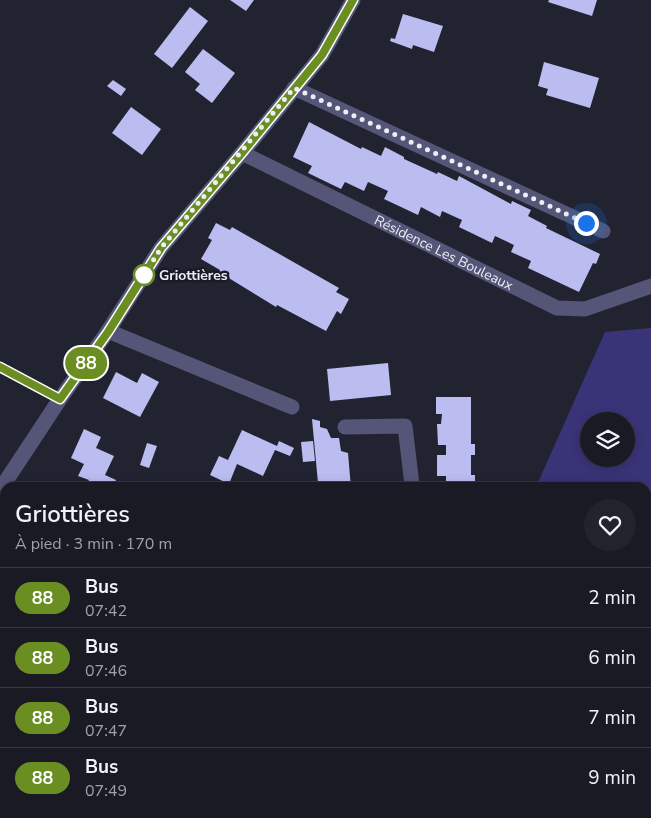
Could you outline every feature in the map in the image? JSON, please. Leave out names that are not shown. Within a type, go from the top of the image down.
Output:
[{"type":"street","points":[[5,482],[60,399],[108,332],[161,248],[322,55],[353,0]]},
{"type":"street","points":[[294,88],[603,231]]},
{"type":"street","name":"Résidence Les Bouleaux","points":[[242,153],[557,308],[585,310],[651,286]]},
{"type":"street","points":[[108,332],[292,407]]},
{"type":"street","points":[[345,427],[405,426],[412,482]]},
{"type":"lane","points":[[0,367],[60,399]]},
{"type":"shaded area","points":[[651,328],[651,482],[538,482],[605,332]]},
{"type":"building","points":[[230,0],[254,0],[246,11]]},
{"type":"building","points":[[549,0],[597,0],[592,16],[548,2]]},
{"type":"building","points":[[190,7],[208,21],[172,68],[154,54]]},
{"type":"building","points":[[403,14],[443,26],[434,52],[413,45],[412,49],[390,41],[391,38],[395,39]]},
{"type":"building","points":[[203,49],[235,73],[212,103],[195,90],[200,84],[185,72]]},
{"type":"building","points":[[544,62],[599,78],[590,108],[546,95],[548,89],[538,86]]},
{"type":"building","points":[[113,80],[126,89],[121,96],[107,86]]},
{"type":"building","points":[[131,107],[161,129],[142,155],[112,133]]},
{"type":"building","points":[[309,122],[361,149],[362,147],[381,156],[385,147],[404,157],[404,159],[437,174],[438,172],[457,181],[459,176],[511,204],[512,201],[531,210],[528,216],[547,226],[546,228],[600,254],[596,264],[593,263],[579,292],[528,268],[531,261],[511,252],[514,245],[495,236],[492,243],[459,227],[462,220],[442,211],[440,217],[421,207],[418,215],[384,199],[388,191],[368,182],[364,191],[345,182],[341,189],[308,173],[312,166],[293,157]]},
{"type":"building","points":[[216,223],[230,230],[232,227],[339,288],[336,292],[349,299],[341,314],[337,311],[326,331],[277,305],[276,307],[201,259],[212,240],[208,238]]},
{"type":"building","points":[[388,363],[391,395],[330,401],[327,369]]},
{"type":"building","points":[[116,372],[137,383],[142,373],[159,382],[140,417],[103,398]]},
{"type":"building","points":[[436,397],[471,397],[471,444],[475,444],[475,455],[471,455],[471,475],[475,475],[475,482],[446,482],[446,476],[437,476],[437,455],[446,455],[446,445],[438,445],[437,424],[441,424],[442,414],[436,414]]},
{"type":"building","points":[[312,419],[320,421],[320,427],[327,429],[331,438],[339,438],[341,451],[348,453],[350,482],[318,482]]},
{"type":"building","points":[[84,429],[101,437],[96,448],[114,456],[105,475],[116,480],[115,482],[88,482],[89,480],[78,476],[84,464],[71,458]]},
{"type":"building","points":[[242,430],[277,446],[279,441],[294,448],[290,456],[275,450],[263,476],[237,464],[230,482],[225,482],[210,475],[219,456],[228,460]]},
{"type":"building","points":[[313,441],[315,461],[303,462],[301,442]]},
{"type":"building","points":[[147,443],[157,446],[149,468],[140,465]]},
{"type":"bus line","name":"88","points":[[0,367],[60,399],[108,332],[161,248],[322,55],[353,0]]},
{"type":"place","name":"Griottières","points":[[144,275]]},
{"type":"route","points":[[144,275],[161,248],[242,153],[294,88],[586,223]]}]
